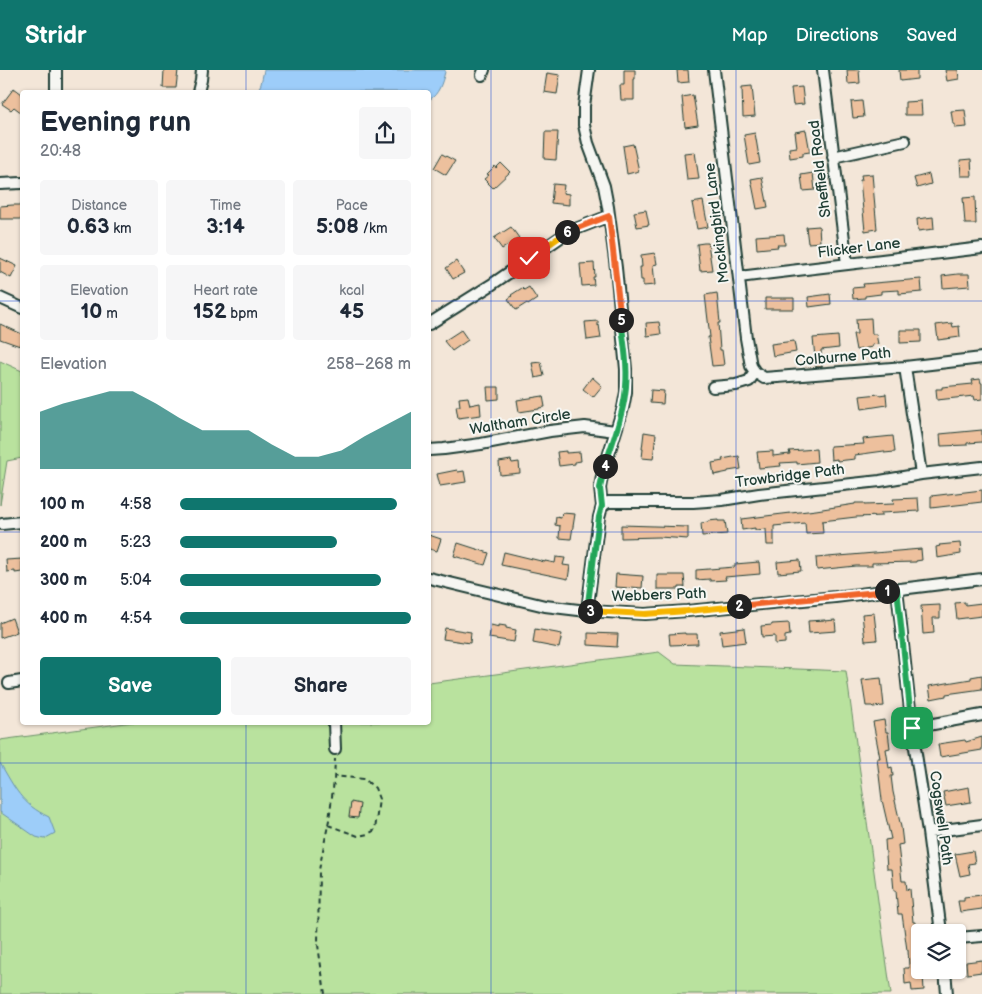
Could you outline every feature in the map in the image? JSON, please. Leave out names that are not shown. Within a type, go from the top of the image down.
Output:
[{"type":"street","points":[[56,70],[56,90]]},
{"type":"street","points":[[198,90],[202,70]]},
{"type":"street","points":[[587,611],[602,506],[600,488],[602,476],[623,408],[626,392],[626,369],[609,216],[604,186],[588,143],[584,125],[584,106],[589,70]]},
{"type":"street","name":"Mockingbird Lane","points":[[714,70],[746,338],[751,366],[755,372]]},
{"type":"street","name":"Sheffield Road","points":[[823,70],[847,264]]},
{"type":"street","points":[[834,157],[905,142]]},
{"type":"street","points":[[0,184],[20,183]]},
{"type":"street","points":[[431,323],[491,285],[568,232],[609,216]]},
{"type":"street","name":"Flicker Lane","points":[[739,277],[982,248]]},
{"type":"street","points":[[0,298],[20,307]]},
{"type":"street","name":"Colburne Path","points":[[755,372],[764,378],[905,367],[982,358]]},
{"type":"street","points":[[905,367],[921,474]]},
{"type":"street","points":[[714,387],[736,385],[750,381],[755,372]]},
{"type":"street","name":"Waltham Circle","points":[[431,450],[482,444],[550,431],[585,427],[615,431]]},
{"type":"street","name":"Trowbridge Path","points":[[602,506],[608,502],[694,502],[722,500],[982,467]]},
{"type":"street","points":[[2,524],[20,522]]},
{"type":"street","name":"Webbers Path","points":[[431,578],[545,606],[587,611],[645,614],[836,597],[982,579]]},
{"type":"street","name":"Cogswell Path","points":[[897,589],[912,728],[940,924]]},
{"type":"street","points":[[9,683],[20,681]]},
{"type":"street","points":[[912,728],[982,714]]},
{"type":"street","points":[[334,725],[335,749]]},
{"type":"street","points":[[928,832],[982,825]]},
{"type":"street","points":[[966,937],[982,936]]},
{"type":"street","points":[[946,979],[948,994]]},
{"type":"path","points":[[325,994],[318,945],[319,870],[328,825],[335,749]]},
{"type":"path","points":[[328,825],[358,836],[368,834],[375,830],[379,799],[376,788],[364,779],[334,776]]},
{"type":"green space","points":[[0,361],[20,370],[20,458],[7,461],[0,505]]},
{"type":"green space","points":[[659,652],[675,664],[846,671],[891,994],[0,994],[0,740],[111,725],[431,725],[431,683]]},
{"type":"water","points":[[264,70],[445,70],[438,91],[431,99],[431,90],[258,90]]},
{"type":"water","points":[[0,763],[25,801],[49,817],[55,833],[44,839],[36,837],[0,812]]},
{"type":"building","points":[[164,70],[178,70],[176,88],[163,88]]},
{"type":"building","points":[[624,70],[635,70],[634,100],[621,100],[620,85],[624,85]]},
{"type":"building","points":[[677,70],[688,70],[689,82],[678,83]]},
{"type":"building","points":[[847,70],[859,70],[860,83],[848,84]]},
{"type":"building","points":[[899,70],[917,70],[917,79],[900,81]]},
{"type":"building","points":[[945,70],[958,70],[959,79],[947,81]]},
{"type":"building","points":[[547,73],[560,75],[557,94],[544,92]]},
{"type":"building","points":[[752,86],[755,116],[743,117],[742,87]]},
{"type":"building","points":[[802,87],[804,104],[793,105],[791,88]]},
{"type":"building","points":[[14,88],[20,92],[20,112],[14,107],[11,110],[2,104]]},
{"type":"building","points":[[693,95],[698,125],[685,127],[682,97]]},
{"type":"building","points":[[862,101],[864,117],[853,118],[851,102]]},
{"type":"building","points":[[921,101],[922,115],[905,115],[905,102]]},
{"type":"building","points":[[965,110],[967,127],[955,128],[951,111]]},
{"type":"building","points":[[806,130],[810,152],[803,153],[803,156],[790,158],[789,148],[797,147],[795,132]]},
{"type":"building","points":[[545,132],[558,132],[556,160],[544,159]]},
{"type":"building","points":[[755,133],[760,163],[749,165],[744,135]]},
{"type":"building","points":[[633,144],[639,171],[627,174],[623,146]]},
{"type":"building","points":[[695,152],[699,179],[687,180],[684,153]]},
{"type":"building","points":[[442,154],[455,161],[446,175],[434,168]]},
{"type":"building","points":[[971,159],[972,176],[961,176],[960,160]]},
{"type":"building","points":[[501,163],[510,172],[493,188],[484,179],[495,166],[496,168]]},
{"type":"building","points":[[813,173],[815,190],[803,191],[801,175]]},
{"type":"building","points":[[872,174],[877,229],[865,231],[860,180],[862,180],[861,175]]},
{"type":"building","points":[[929,174],[931,184],[917,188],[914,178]]},
{"type":"building","points":[[762,177],[768,207],[757,209],[751,179]]},
{"type":"building","points":[[553,184],[564,185],[563,193],[569,194],[569,205],[551,203]]},
{"type":"building","points":[[975,197],[976,224],[965,224],[963,198]]},
{"type":"building","points":[[703,201],[708,227],[697,229],[692,203]]},
{"type":"building","points":[[20,205],[20,219],[0,219],[0,206]]},
{"type":"building","points":[[646,210],[649,225],[637,227],[634,212]]},
{"type":"building","points":[[933,217],[934,229],[918,231],[917,219]]},
{"type":"building","points":[[819,226],[820,242],[808,243],[806,227]]},
{"type":"building","points":[[511,227],[519,238],[502,249],[494,238]]},
{"type":"building","points":[[784,234],[785,245],[757,249],[756,236]]},
{"type":"building","points":[[708,243],[712,270],[700,271],[697,244]]},
{"type":"building","points":[[655,253],[657,264],[653,265],[655,285],[643,286],[640,267],[642,267],[641,255]]},
{"type":"building","points":[[0,258],[17,266],[11,278],[0,272]]},
{"type":"building","points":[[456,261],[464,273],[453,279],[446,268]]},
{"type":"building","points":[[594,263],[594,285],[582,286],[580,264]]},
{"type":"building","points":[[969,274],[970,286],[943,288],[942,276]]},
{"type":"building","points":[[921,279],[922,292],[899,294],[899,290],[881,291],[881,294],[853,299],[852,288],[864,287],[863,284]]},
{"type":"building","points":[[529,287],[537,299],[516,310],[508,299],[522,288],[524,290]]},
{"type":"building","points":[[717,293],[720,350],[722,350],[724,365],[712,366],[705,295]]},
{"type":"building","points":[[830,294],[831,304],[809,307],[808,297]]},
{"type":"building","points":[[765,298],[794,298],[794,309],[765,309]]},
{"type":"building","points":[[871,318],[872,334],[876,334],[878,344],[856,350],[853,334],[857,334],[856,319]]},
{"type":"building","points":[[598,321],[601,338],[587,340],[585,322]]},
{"type":"building","points":[[659,322],[661,334],[647,336],[646,323]]},
{"type":"building","points":[[952,323],[953,327],[959,326],[960,337],[938,340],[936,325]]},
{"type":"building","points":[[0,324],[20,333],[20,346],[0,339]]},
{"type":"building","points":[[461,330],[468,340],[452,351],[444,341]]},
{"type":"building","points":[[900,330],[921,330],[921,342],[900,343]]},
{"type":"building","points":[[838,336],[839,348],[821,350],[822,367],[816,367],[813,338]]},
{"type":"building","points":[[794,341],[796,352],[773,356],[771,344]]},
{"type":"building","points":[[541,362],[544,376],[535,378],[532,363]]},
{"type":"building","points":[[592,377],[602,386],[593,397],[583,389]]},
{"type":"building","points":[[980,379],[982,383],[982,399],[975,400],[974,396],[937,400],[936,389],[973,384],[972,380]]},
{"type":"building","points":[[487,387],[499,387],[499,399],[488,400]]},
{"type":"building","points":[[651,390],[664,391],[663,404],[650,403]]},
{"type":"building","points":[[886,394],[887,405],[862,409],[860,396]]},
{"type":"building","points":[[543,396],[545,407],[519,412],[517,400]]},
{"type":"building","points":[[468,397],[470,405],[480,403],[481,415],[458,418],[456,406],[460,406],[459,398]]},
{"type":"building","points":[[982,430],[982,442],[967,443],[967,445],[941,446],[940,434]]},
{"type":"building","points":[[644,432],[656,434],[653,459],[642,458]]},
{"type":"building","points":[[893,436],[895,452],[884,453],[884,451],[855,455],[855,459],[831,460],[830,446],[864,444],[863,439]]},
{"type":"building","points":[[816,449],[817,462],[780,463],[781,466],[759,468],[757,452],[773,451],[773,456],[790,454],[789,451]]},
{"type":"building","points":[[566,451],[566,453],[580,452],[581,461],[575,462],[575,464],[559,466],[557,452]]},
{"type":"building","points":[[739,456],[741,469],[714,475],[712,463]]},
{"type":"building","points":[[511,460],[512,463],[519,462],[520,473],[500,475],[499,462]]},
{"type":"building","points":[[457,470],[458,472],[464,471],[466,482],[440,486],[437,474]]},
{"type":"building","points":[[982,490],[982,502],[931,508],[931,496]]},
{"type":"building","points":[[918,498],[919,511],[881,513],[881,516],[822,521],[823,533],[806,534],[805,523],[774,526],[774,545],[767,545],[766,529],[742,530],[741,519],[816,510],[855,503],[864,503],[864,505],[894,504],[893,499]]},
{"type":"building","points":[[562,513],[575,514],[571,539],[559,538],[560,526],[555,525],[556,517],[561,518]]},
{"type":"building","points":[[718,520],[725,521],[727,534],[702,536],[701,523]]},
{"type":"building","points":[[621,525],[688,527],[688,539],[659,537],[621,538]]},
{"type":"building","points":[[431,536],[441,539],[437,551],[431,550]]},
{"type":"building","points":[[458,543],[489,553],[485,565],[454,556]]},
{"type":"building","points":[[960,543],[961,554],[937,558],[936,547],[939,545]]},
{"type":"building","points":[[921,549],[922,560],[916,562],[872,563],[872,566],[817,570],[816,558]]},
{"type":"building","points":[[504,552],[555,563],[556,557],[565,558],[563,565],[570,566],[568,579],[501,565]]},
{"type":"building","points":[[20,559],[20,572],[7,572],[6,560]]},
{"type":"building","points":[[800,560],[801,571],[778,573],[777,562]]},
{"type":"building","points":[[759,562],[760,574],[725,577],[726,580],[696,580],[696,570],[735,567],[735,564]]},
{"type":"building","points":[[616,574],[643,576],[642,588],[615,587]]},
{"type":"building","points":[[657,575],[684,575],[685,587],[679,587],[679,589],[657,589]]},
{"type":"building","points":[[965,602],[965,605],[982,603],[982,616],[957,619],[955,603]]},
{"type":"building","points":[[940,605],[940,618],[933,618],[934,633],[923,634],[921,606]]},
{"type":"building","points":[[874,613],[877,640],[865,641],[862,614]]},
{"type":"building","points":[[12,618],[17,632],[0,638],[0,623]]},
{"type":"building","points":[[835,620],[836,631],[809,633],[808,621]]},
{"type":"building","points":[[789,623],[790,635],[785,636],[785,643],[775,644],[775,636],[762,637],[761,626]]},
{"type":"building","points":[[491,625],[506,626],[506,628],[516,630],[514,642],[489,638]]},
{"type":"building","points":[[445,628],[471,632],[470,643],[443,639]]},
{"type":"building","points":[[744,628],[746,642],[722,645],[720,631]]},
{"type":"building","points":[[535,629],[562,634],[559,648],[533,643]]},
{"type":"building","points":[[588,633],[618,634],[617,647],[588,645]]},
{"type":"building","points":[[669,634],[697,634],[698,644],[670,645]]},
{"type":"building","points":[[982,675],[982,689],[946,694],[946,696],[931,699],[929,686],[971,679],[971,677]]},
{"type":"building","points":[[881,678],[884,706],[866,706],[862,680]]},
{"type":"building","points":[[884,720],[886,732],[888,732],[890,748],[886,749],[889,768],[892,767],[893,792],[903,844],[898,845],[902,881],[906,881],[907,890],[910,889],[913,922],[915,922],[915,924],[911,924],[911,979],[923,979],[924,990],[912,991],[911,983],[905,984],[904,968],[909,968],[908,950],[902,914],[898,914],[892,869],[887,869],[885,840],[891,839],[882,800],[877,758],[880,758],[873,722]]},
{"type":"building","points":[[982,737],[982,750],[940,757],[938,744],[965,740],[966,742]]},
{"type":"building","points":[[969,787],[971,802],[946,806],[943,792]]},
{"type":"building","points":[[351,802],[360,804],[358,818],[349,817]]},
{"type":"building","points":[[973,851],[975,863],[968,864],[970,874],[960,876],[955,854]]},
{"type":"building","points":[[982,895],[982,909],[960,912],[958,901],[964,901],[964,897]]},
{"type":"building","points":[[982,960],[982,972],[967,974],[966,962]]},
{"type":"route","points":[[529,258],[568,232],[609,216],[624,343],[626,392],[623,408],[602,476],[600,488],[602,506],[587,611],[645,614],[836,597],[897,589],[912,728]]}]
